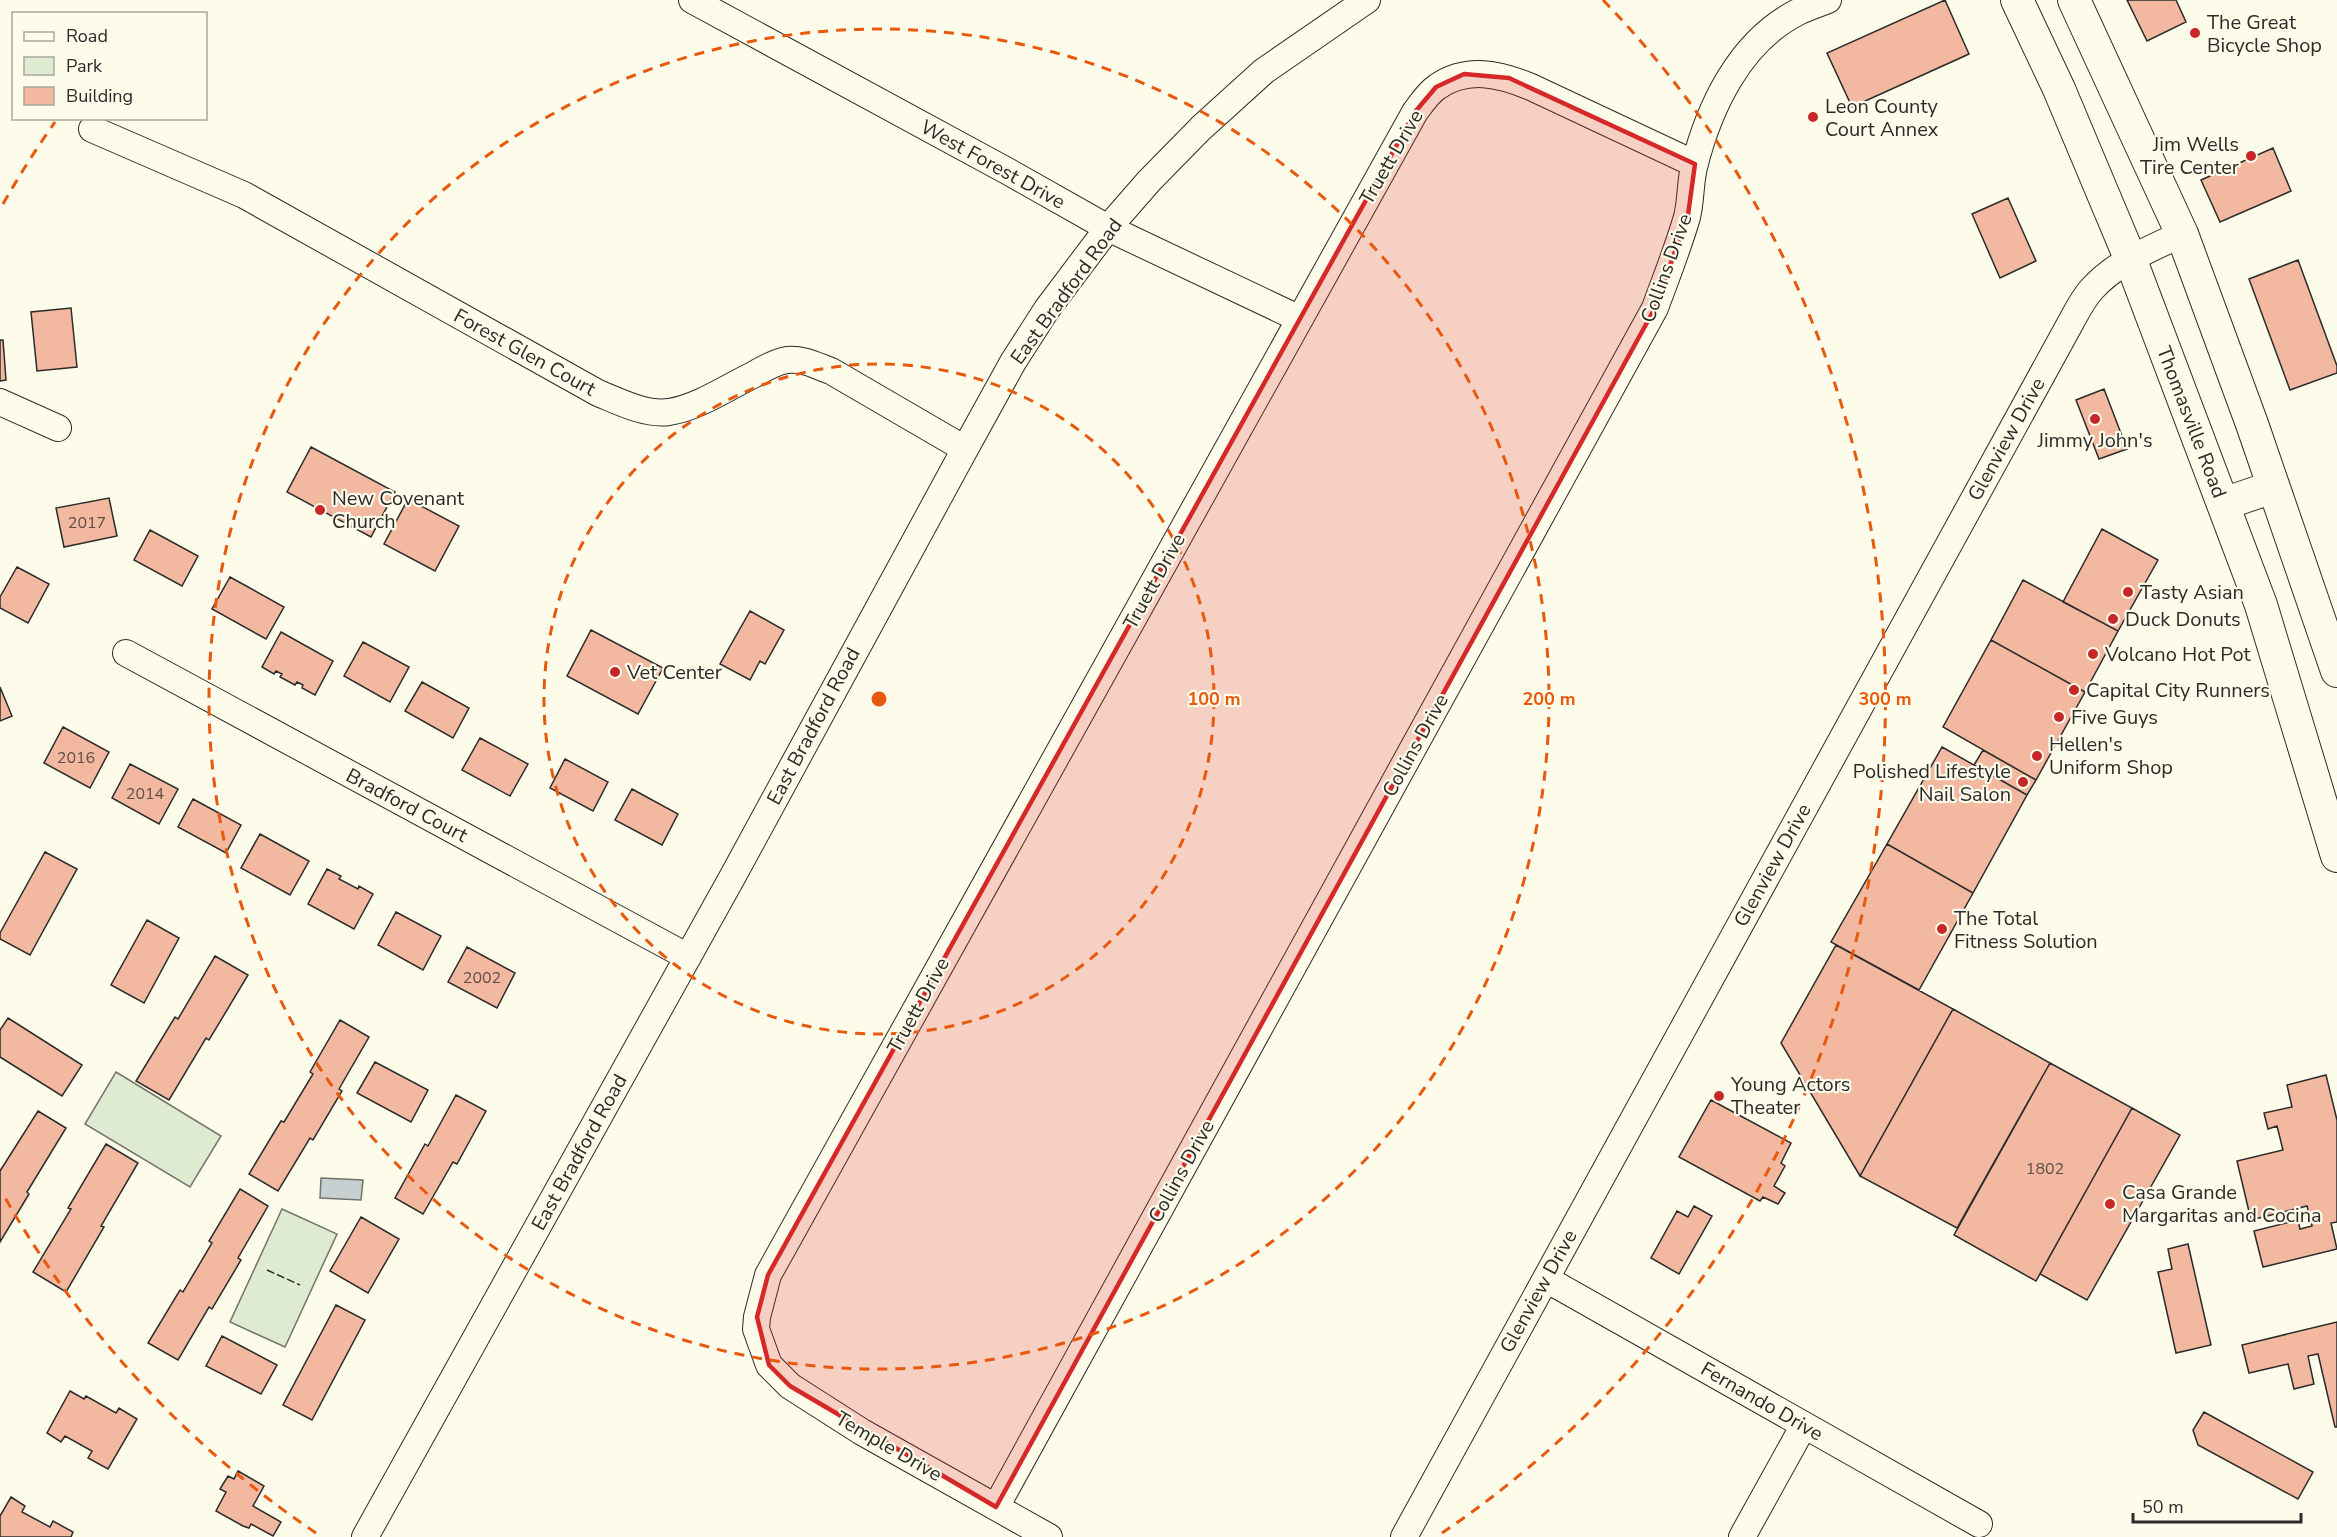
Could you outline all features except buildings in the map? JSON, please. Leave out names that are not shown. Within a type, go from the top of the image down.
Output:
[{"type":"main road","name":"Thomasville Road","points":[[2017,0],[2059,89],[2130,258],[2261,605],[2337,856]]},
{"type":"main road","points":[[2074,0],[2182,234],[2337,671]]},
{"type":"main road","points":[[2223,504],[2273,487]]},
{"type":"street","name":"West Forest Drive","points":[[692,0],[1010,172],[1108,228],[1300,318]]},
{"type":"street","name":"East Bradford Road","points":[[366,1537],[688,957],[964,448],[1013,362],[1047,309],[1108,228],[1193,136],[1264,71],[1367,0]]},
{"type":"street","name":"Collins Drive","points":[[996,1507],[1655,308],[1688,215],[1695,164],[1713,110],[1728,81],[1751,48],[1764,35],[1798,12],[1828,0]]},
{"type":"street","name":"Truett Drive","points":[[756,1329],[768,1275],[1414,112],[1436,87],[1464,74],[1486,73],[1509,78],[1695,164]]},
{"type":"street","name":"Forest Glen Court","points":[[92,129],[244,195],[598,393],[632,407],[668,412],[691,406],[770,366],[788,360],[807,362],[831,371],[964,448]]},
{"type":"street","name":"Glenview Drive","points":[[1404,1537],[2071,322],[2089,292],[2103,278],[2130,258],[2182,234]]},
{"type":"street","points":[[0,402],[58,428]]},
{"type":"street","name":"Bradford Court","points":[[126,653],[688,957]]},
{"type":"street","name":"Fernando Drive","points":[[1545,1279],[1979,1524]]},
{"type":"street","name":"Temple Drive","points":[[756,1329],[770,1365],[790,1386],[862,1432],[1049,1537]]},
{"type":"street","points":[[1742,1537],[1804,1425]]},
{"type":"highlighted area","points":[[1464,74],[1509,78],[1695,164],[1688,215],[1655,308],[996,1507],[790,1386],[769,1365],[757,1317],[768,1275],[1415,112],[1436,87]]},
{"type":"green space","points":[[116,1072],[221,1136],[190,1187],[85,1124]]},
{"type":"green space","points":[[282,1209],[337,1234],[285,1347],[230,1322]]},
{"type":"shaded area","points":[[321,1178],[363,1180],[361,1200],[320,1198]]},
{"type":"fence","points":[[267,1270],[300,1285]]},
{"type":"place","name":"The Great Bicycle Shop","points":[[2195,33]]},
{"type":"place","name":"Leon County Court Annex","points":[[1813,117]]},
{"type":"place","name":"Jim Wells Tire Center","points":[[2251,156]]},
{"type":"place","name":"Jimmy John's","points":[[2095,419]]},
{"type":"place","name":"New Covenant Church","points":[[320,510]]},
{"type":"place","name":"Tasty Asian","points":[[2128,592]]},
{"type":"place","name":"Duck Donuts","points":[[2113,619]]},
{"type":"place","name":"Volcano Hot Pot","points":[[2093,654]]},
{"type":"place","name":"Vet Center","points":[[615,672]]},
{"type":"place","name":"Capital City Runners","points":[[2074,690]]},
{"type":"place","name":"Five Guys","points":[[2059,717]]},
{"type":"place","name":"Hellen's Uniform Shop","points":[[2037,756]]},
{"type":"place","name":"Polished Lifestyle Nail Salon","points":[[2023,782]]},
{"type":"place","name":"The Total Fitness Solution","points":[[1942,929]]},
{"type":"place","name":"Young Actors Theater","points":[[1719,1096]]},
{"type":"place","name":"Casa Grande Margaritas and Cocina","points":[[2110,1204]]}]
